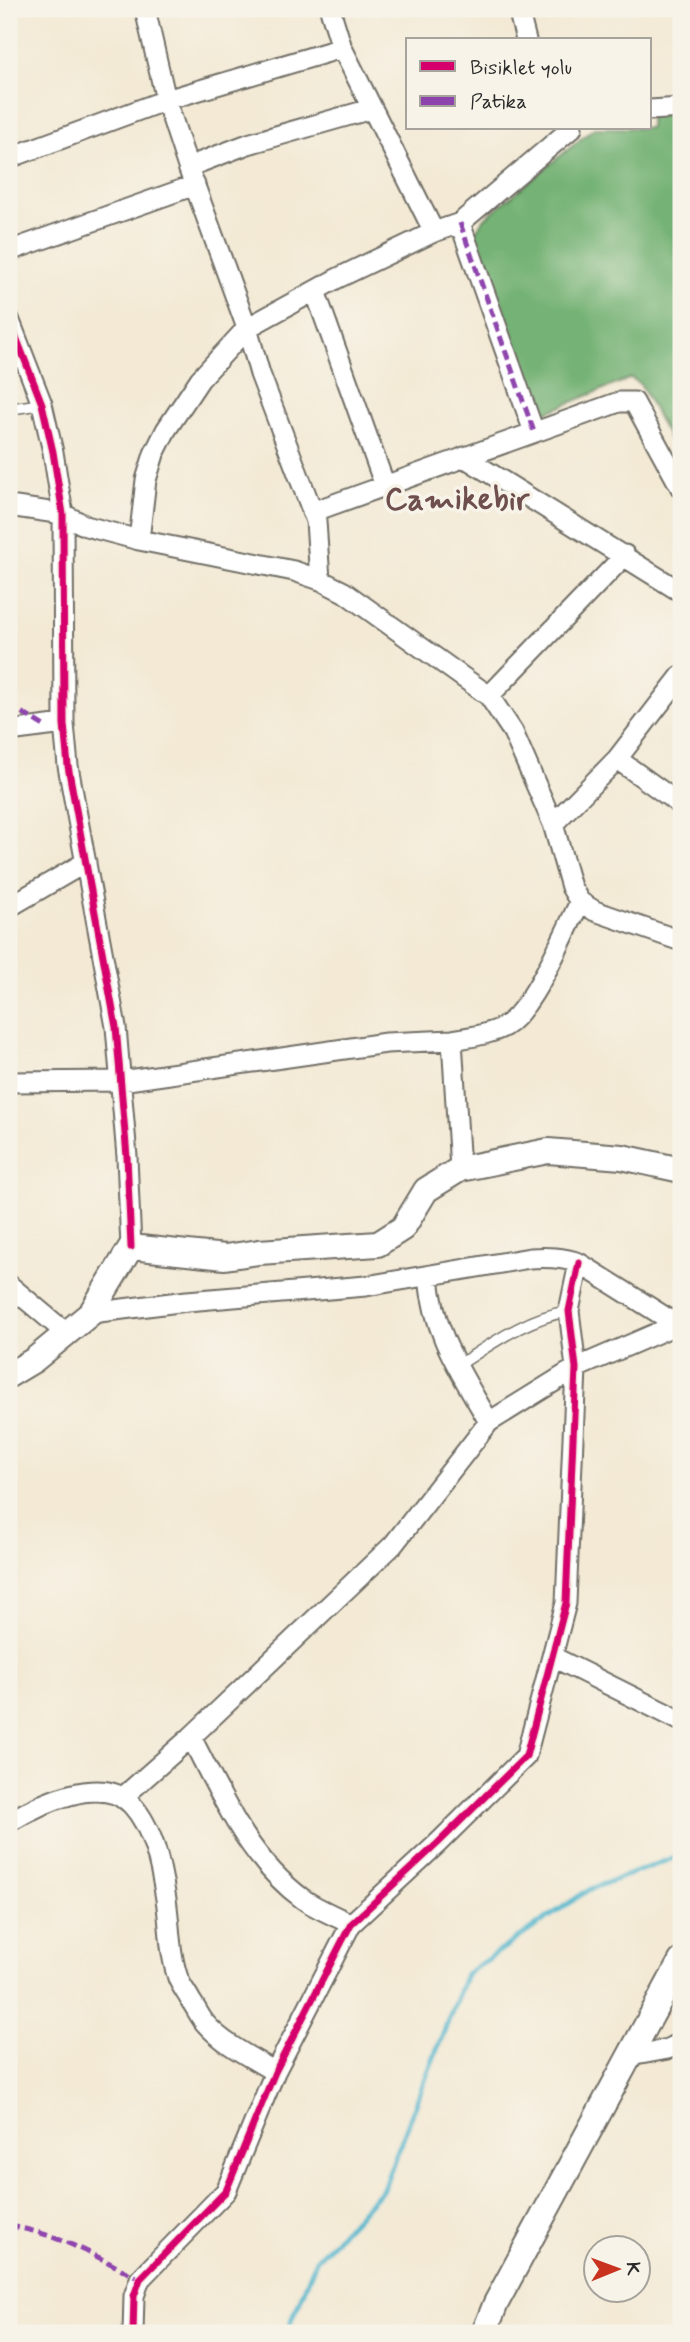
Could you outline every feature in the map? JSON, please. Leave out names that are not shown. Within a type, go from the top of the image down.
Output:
[{"type":"street","points":[[145,9],[166,100],[191,176],[247,328],[260,374],[316,521],[320,580]]},
{"type":"street","points":[[330,9],[342,48],[434,232]]},
{"type":"street","points":[[518,9],[525,38]]},
{"type":"street","points":[[9,158],[166,100],[342,48]]},
{"type":"street","points":[[652,110],[681,108]]},
{"type":"street","points":[[9,251],[191,176],[248,144],[371,109]]},
{"type":"street","points":[[139,540],[146,480],[154,454],[166,430],[200,379],[247,328],[314,291],[434,232],[460,223],[570,130]]},
{"type":"street","points":[[460,223],[534,432]]},
{"type":"street","points":[[314,291],[385,485]]},
{"type":"street","points":[[9,318],[41,404],[53,452],[63,514],[64,724],[68,766],[116,1027],[131,1247],[92,1313],[34,1360],[9,1375]]},
{"type":"street","points":[[312,512],[619,402],[634,402],[681,488]]},
{"type":"street","points":[[464,457],[681,592]]},
{"type":"street","points":[[9,506],[63,514],[86,526],[139,540],[294,571],[344,592],[489,696],[513,732],[553,824],[571,887],[580,902],[596,911],[681,941]]},
{"type":"street","points":[[489,696],[625,555]]},
{"type":"street","points":[[553,824],[617,759],[681,676]]},
{"type":"street","points":[[9,731],[64,724]]},
{"type":"street","points":[[617,759],[681,805]]},
{"type":"street","points":[[9,907],[86,862]]},
{"type":"street","points":[[9,1082],[121,1081],[386,1043],[453,1040],[492,1032],[521,1013],[532,997],[580,902]]},
{"type":"street","points":[[453,1040],[460,1169]]},
{"type":"street","points":[[131,1247],[225,1257],[259,1252],[378,1244],[403,1228],[426,1190],[460,1169],[548,1151],[622,1157],[681,1170]]},
{"type":"street","points":[[92,1313],[187,1301],[366,1286],[530,1258],[567,1259],[579,1263],[680,1325]]},
{"type":"street","points":[[133,2333],[134,2295],[140,2279],[226,2191],[275,2072],[351,1924],[526,1756],[566,1603],[576,1368],[569,1311],[579,1263]]},
{"type":"street","points":[[429,1277],[439,1329],[489,1422]]},
{"type":"street","points":[[9,1285],[66,1334]]},
{"type":"street","points":[[122,1798],[191,1737],[393,1545],[489,1422],[576,1368],[680,1325]]},
{"type":"street","points":[[553,1657],[681,1721]]},
{"type":"street","points":[[191,1737],[238,1828],[264,1862],[304,1900],[351,1924]]},
{"type":"street","points":[[9,1822],[32,1808],[93,1790],[116,1794],[131,1805],[150,1834],[161,1871],[167,1902],[170,1949],[179,1980],[206,2024],[237,2049],[275,2072]]},
{"type":"street","points":[[484,2333],[496,2303],[681,1961]]},
{"type":"street","points":[[630,2056],[668,2049],[681,2042]]},
{"type":"lane","points":[[9,409],[41,404]]},
{"type":"lane","points":[[457,1366],[521,1326],[543,1316],[569,1311]]},
{"type":"green space","points":[[681,113],[681,462],[641,385],[631,378],[540,415],[470,238],[485,218],[592,130],[652,130],[652,115]]},
{"type":"waterway","points":[[287,2333],[316,2260],[383,2189],[466,1974],[588,1890],[681,1855]]},
{"type":"marked path","points":[[460,223],[534,432]]},
{"type":"marked path","points":[[9,705],[44,726]]},
{"type":"marked path","points":[[9,2226],[60,2240],[140,2279]]},
{"type":"cycle path","points":[[9,319],[42,404],[63,514],[64,724],[68,766],[116,1027],[127,1157],[131,1247]]},
{"type":"cycle path","points":[[133,2333],[134,2296],[140,2279],[226,2191],[275,2072],[351,1924],[526,1756],[566,1603],[576,1368],[569,1311],[579,1263]]},
{"type":"district","name":"Camikebir","points":[[457,500]]}]
